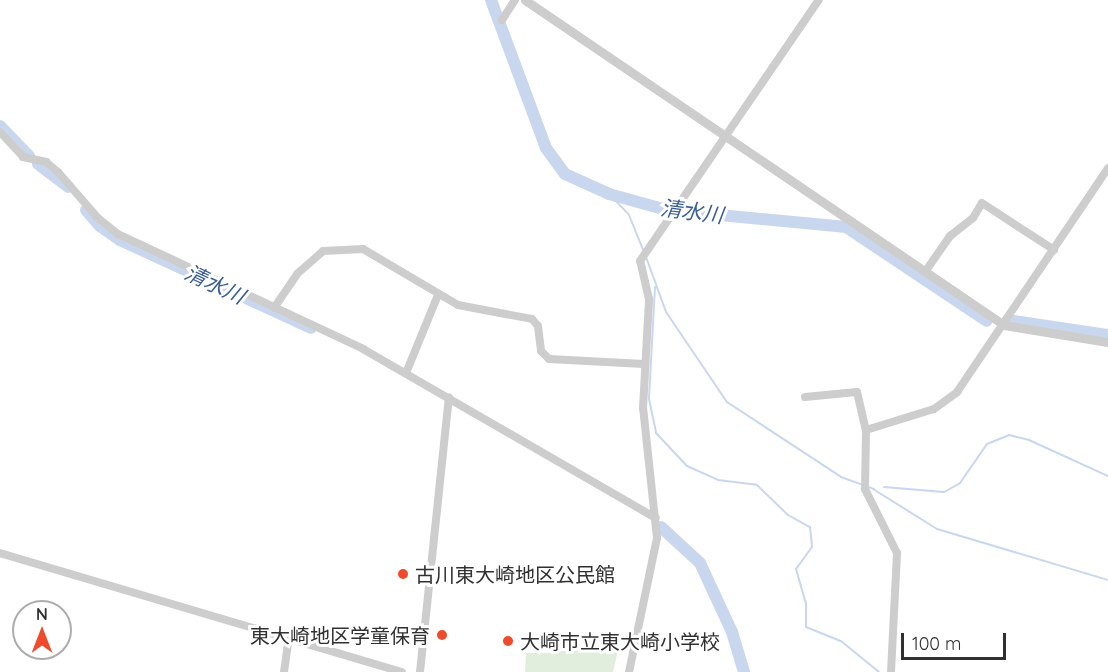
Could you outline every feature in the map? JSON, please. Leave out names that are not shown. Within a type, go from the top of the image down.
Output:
[{"type":"street","points":[[502,20],[515,0]]},
{"type":"street","points":[[525,0],[725,138],[1004,325],[1108,342]]},
{"type":"street","points":[[629,672],[657,538],[643,408],[649,299],[640,261],[819,0]]},
{"type":"street","points":[[0,132],[23,157],[46,162],[58,172],[98,218],[118,234],[406,373],[656,518]]},
{"type":"street","points":[[866,429],[888,426],[946,401],[1004,325],[1108,168]]},
{"type":"street","points":[[925,273],[950,236],[973,218],[982,203],[1054,250]]},
{"type":"street","points":[[274,308],[297,273],[329,248],[368,250],[438,295],[466,308],[532,319],[538,326],[541,351],[549,359],[644,364]]},
{"type":"street","points":[[406,373],[438,295]]},
{"type":"street","points":[[805,397],[857,392],[866,429],[865,486],[897,553],[891,672]]},
{"type":"street","points":[[420,672],[449,398]]},
{"type":"street","points":[[0,553],[402,672]]},
{"type":"street","points":[[284,672],[289,638]]},
{"type":"green space","points":[[558,645],[619,647],[613,672],[525,672],[526,653],[556,653]]},
{"type":"waterway","name":"清水川","points":[[491,0],[546,148],[565,174],[609,194],[667,210],[846,227],[987,321]]},
{"type":"waterway","name":"清水川","points":[[0,126],[29,156]]},
{"type":"waterway","name":"清水川","points":[[38,164],[68,187]]},
{"type":"waterway","points":[[609,194],[629,215],[644,252]]},
{"type":"waterway","name":"清水川","points":[[86,210],[100,226],[120,240],[311,328]]},
{"type":"waterway","points":[[646,257],[666,312],[727,402],[841,477],[863,485]]},
{"type":"waterway","points":[[655,287],[649,399],[656,433],[687,466],[718,480],[757,485],[788,515],[810,527],[812,547],[796,569],[806,603],[806,627],[841,641],[879,672]]},
{"type":"waterway","name":"清水川","points":[[1014,321],[1108,335]]},
{"type":"waterway","points":[[884,487],[944,492],[960,483],[987,444],[1009,435],[1029,440],[1108,476]]},
{"type":"waterway","points":[[868,487],[874,489]]},
{"type":"waterway","points":[[873,489],[937,529],[1108,580]]},
{"type":"waterway","name":"清水川","points":[[661,527],[700,563],[732,632],[744,672]]},
{"type":"place","name":"古川東大崎地区公民館","points":[[403,574]]},
{"type":"place","name":"東大崎地区学童保育","points":[[442,635]]},
{"type":"place","name":"大崎市立東大崎小学校","points":[[508,641]]}]
